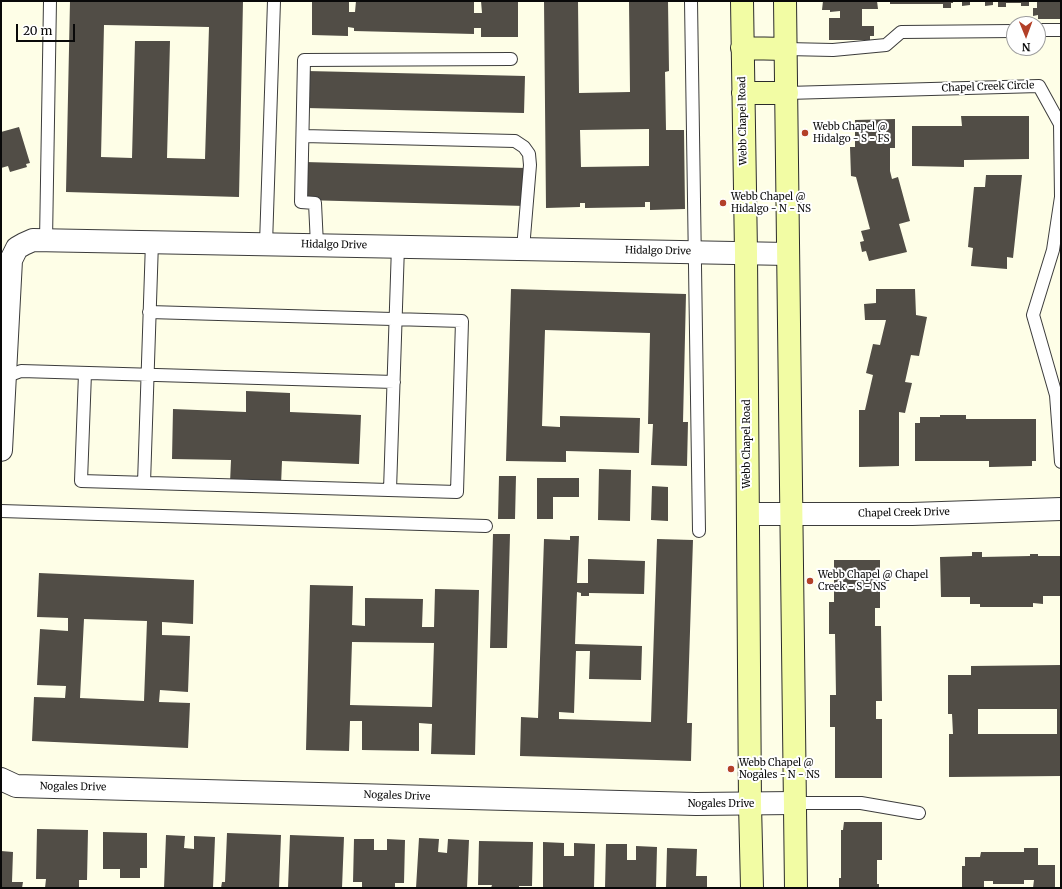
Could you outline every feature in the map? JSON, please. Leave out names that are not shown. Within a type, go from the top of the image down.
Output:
[{"type":"main road","name":"Webb Chapel Road","points":[[742,1],[752,888]]},
{"type":"main road","points":[[785,1],[796,888]]},
{"type":"main road","points":[[742,48],[786,49]]},
{"type":"main road","points":[[743,92],[787,93]]},
{"type":"street","name":"Hidalgo Drive","points":[[3,377],[11,260],[17,248],[33,240],[788,254]]},
{"type":"street","points":[[1,450],[3,377]]},
{"type":"street","name":"Chapel Creek Drive","points":[[748,514],[912,514],[1061,509]]},
{"type":"street","name":"Nogales Drive","points":[[1,779],[16,786],[518,800],[750,804],[794,803]]},
{"type":"lane","points":[[46,240],[50,1]]},
{"type":"lane","points":[[266,244],[274,1]]},
{"type":"lane","points":[[691,1],[699,531]]},
{"type":"lane","points":[[786,49],[833,50],[886,45],[901,32],[1006,30]]},
{"type":"lane","points":[[1046,30],[1061,30]]},
{"type":"lane","points":[[317,245],[315,203],[301,202],[304,60],[511,59]]},
{"type":"lane","name":"Chapel Creek Circle","points":[[787,93],[1039,86],[1060,124],[1061,197],[1053,250],[1033,315],[1056,395],[1061,462]]},
{"type":"lane","points":[[302,136],[515,141],[524,147],[529,154],[530,165],[523,249]]},
{"type":"lane","points":[[144,483],[152,242]]},
{"type":"lane","points":[[390,490],[398,246]]},
{"type":"lane","points":[[85,373],[81,481],[457,492],[462,321],[149,312]]},
{"type":"lane","points":[[3,377],[21,371],[394,382]]},
{"type":"lane","points":[[1,511],[486,526]]},
{"type":"lane","points":[[794,803],[861,803],[919,813]]},
{"type":"building","points":[[70,1],[243,1],[239,197],[66,192]],"holes":[[[104,25],[209,27],[205,159],[167,158],[170,41],[135,41],[132,158],[101,157]]]},
{"type":"building","points":[[312,1],[349,1],[349,12],[355,12],[356,1],[474,1],[474,13],[482,13],[481,1],[518,1],[518,37],[481,37],[481,28],[474,28],[474,34],[354,31],[354,28],[348,27],[348,36],[312,35]]},
{"type":"building","points":[[544,1],[578,1],[579,93],[630,92],[629,1],[668,1],[669,71],[665,72],[666,130],[684,130],[685,209],[650,210],[650,202],[645,202],[645,207],[585,208],[585,203],[580,203],[580,207],[546,208]],"holes":[[[649,129],[649,166],[581,167],[580,130]]]},
{"type":"building","points":[[823,1],[877,1],[878,9],[862,9],[862,26],[874,26],[874,36],[870,36],[870,40],[829,40],[829,18],[840,18],[840,11],[830,12],[830,10],[822,10]]},
{"type":"building","points":[[890,1],[953,1],[953,3],[951,3],[951,8],[943,8],[943,4],[890,4]]},
{"type":"building","points":[[962,1],[970,1],[970,5],[962,6]]},
{"type":"building","points":[[985,1],[993,1],[993,5],[985,6]]},
{"type":"building","points":[[998,1],[1029,1],[1029,6],[1021,6],[1021,3],[1006,3],[1006,7],[998,7]]},
{"type":"building","points":[[1037,1],[1061,1],[1061,19],[1046,19],[1046,16],[1033,16],[1033,8],[1037,8]]},
{"type":"building","points":[[307,71],[525,76],[524,113],[306,108]]},
{"type":"building","points":[[961,116],[1029,116],[1029,159],[964,160],[964,167],[912,166],[912,126],[962,126]]},
{"type":"building","points":[[895,119],[895,148],[890,148],[890,171],[892,179],[898,177],[910,221],[899,224],[907,252],[869,261],[866,251],[862,252],[860,242],[864,241],[861,231],[870,229],[856,177],[851,176],[850,147],[855,147],[855,120]]},
{"type":"building","points":[[19,127],[30,163],[26,164],[27,167],[10,172],[8,166],[1,168],[1,132]]},
{"type":"building","points":[[305,162],[526,168],[525,206],[304,200]]},
{"type":"building","points":[[986,175],[1022,175],[1013,258],[1007,257],[1007,269],[971,266],[973,248],[968,247],[974,187],[985,187]]},
{"type":"building","points":[[511,289],[686,294],[683,422],[688,422],[687,466],[651,465],[653,424],[648,424],[650,333],[545,330],[542,426],[560,427],[560,416],[640,418],[639,453],[566,451],[566,462],[506,461]]},
{"type":"building","points":[[876,289],[915,289],[916,315],[927,317],[919,356],[911,355],[905,382],[912,383],[905,413],[899,412],[899,466],[859,467],[859,410],[865,410],[873,375],[866,373],[873,344],[880,345],[886,320],[865,320],[864,304],[876,303]]},
{"type":"building","points":[[246,391],[290,393],[290,412],[361,415],[359,464],[282,461],[281,485],[230,483],[231,460],[172,459],[173,409],[246,412]]},
{"type":"building","points":[[940,415],[966,415],[966,419],[1036,419],[1036,461],[1032,461],[1032,466],[989,467],[989,461],[915,461],[915,423],[920,423],[920,417],[940,417]]},
{"type":"building","points":[[599,469],[631,470],[630,521],[598,520]]},
{"type":"building","points":[[499,476],[516,476],[515,519],[498,519]]},
{"type":"building","points":[[537,478],[579,478],[579,497],[553,497],[553,519],[537,519]]},
{"type":"building","points":[[652,486],[668,487],[668,521],[651,520]]},
{"type":"building","points":[[493,534],[510,534],[507,648],[490,648]]},
{"type":"building","points":[[570,536],[579,536],[577,583],[588,583],[588,559],[645,561],[644,594],[589,593],[589,596],[581,596],[581,593],[577,592],[575,644],[642,646],[641,680],[589,679],[590,651],[576,651],[574,713],[559,712],[559,719],[651,722],[657,539],[693,540],[687,723],[692,723],[691,761],[520,756],[521,717],[538,718],[544,539],[570,540]]},
{"type":"building","points":[[972,552],[982,552],[982,557],[1030,556],[1030,554],[1038,554],[1038,556],[1061,556],[1061,596],[1043,596],[1043,604],[1033,603],[1033,607],[980,607],[980,604],[970,604],[970,597],[941,597],[940,557],[972,556]]},
{"type":"building","points":[[834,560],[880,560],[880,608],[875,608],[875,626],[881,626],[882,701],[876,701],[876,719],[882,719],[882,778],[835,778],[835,727],[830,727],[830,695],[836,695],[835,634],[829,634],[829,602],[834,602]]},
{"type":"building","points":[[39,573],[194,580],[193,624],[162,622],[162,635],[190,636],[188,692],[160,690],[159,702],[190,703],[188,748],[32,741],[34,697],[65,698],[66,686],[37,685],[40,629],[68,631],[68,618],[37,617]],"holes":[[[84,619],[147,621],[144,701],[80,698]]]},
{"type":"building","points":[[310,585],[353,586],[352,625],[365,626],[365,598],[423,599],[422,627],[434,627],[435,589],[479,590],[475,755],[431,754],[432,724],[419,723],[419,751],[362,750],[362,721],[350,721],[349,751],[306,750]],"holes":[[[352,642],[434,643],[432,707],[350,705]]]},
{"type":"building","points":[[1061,665],[1061,776],[949,777],[949,734],[953,734],[952,714],[948,714],[948,675],[971,675],[971,666]],"holes":[[[978,709],[1057,709],[1057,734],[978,734]]]},
{"type":"building","points":[[844,822],[882,822],[882,860],[877,860],[877,884],[879,884],[879,888],[839,888],[839,878],[841,878],[841,830],[843,830]]},
{"type":"building","points":[[37,829],[88,830],[87,880],[79,880],[79,888],[45,888],[46,879],[36,879]]},
{"type":"building","points":[[103,832],[147,833],[147,868],[140,868],[140,878],[120,878],[120,869],[103,869]]},
{"type":"building","points":[[227,833],[281,835],[279,888],[221,888],[222,882],[225,882]]},
{"type":"building","points":[[166,835],[185,836],[184,848],[194,849],[194,836],[215,837],[213,888],[164,888]]},
{"type":"building","points":[[290,835],[344,837],[342,888],[288,888]]},
{"type":"building","points":[[419,838],[439,839],[438,852],[447,853],[448,839],[469,840],[467,888],[416,888]]},
{"type":"building","points":[[354,839],[374,839],[374,850],[387,850],[387,839],[405,840],[404,883],[395,883],[395,888],[362,888],[362,882],[353,882]]},
{"type":"building","points":[[479,841],[533,842],[532,886],[519,886],[519,888],[491,888],[492,885],[478,885]]},
{"type":"building","points":[[543,842],[564,843],[564,856],[574,856],[574,843],[595,844],[594,888],[543,888]]},
{"type":"building","points":[[606,844],[627,844],[627,860],[636,860],[636,846],[657,847],[656,888],[605,888]]},
{"type":"building","points":[[667,848],[697,849],[696,876],[707,876],[707,888],[666,888]]},
{"type":"building","points":[[1024,848],[1038,848],[1038,865],[1055,865],[1055,888],[1033,888],[1034,880],[1024,880],[1024,884],[993,884],[993,881],[984,881],[984,888],[962,888],[962,866],[965,866],[965,857],[980,857],[981,852],[1024,852]]},
{"type":"building","points":[[1,851],[13,852],[12,882],[23,882],[22,888],[1,888]]},
{"type":"place","name":"Webb Chapel @ Hidalgo - S - FS","points":[[805,133]]},
{"type":"place","name":"Webb Chapel @ Hidalgo - N - NS","points":[[723,203]]},
{"type":"place","name":"Webb Chapel @ Chapel Creek - S - NS","points":[[810,581]]},
{"type":"place","name":"Webb Chapel @ Nogales - N - NS","points":[[731,769]]}]
